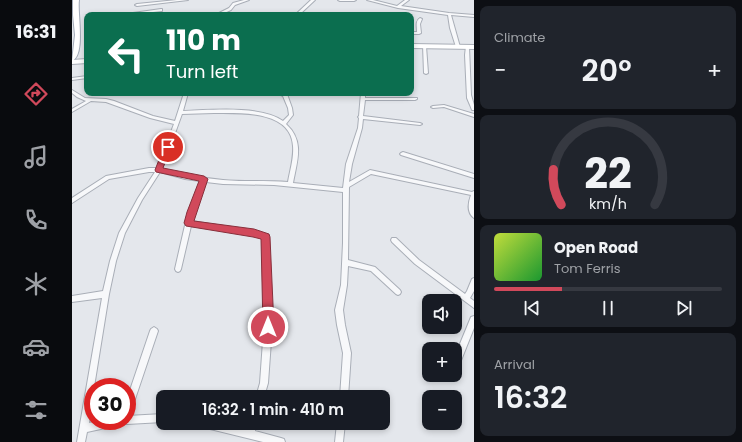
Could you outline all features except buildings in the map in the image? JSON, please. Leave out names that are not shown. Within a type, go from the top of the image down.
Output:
[{"type":"main road","points":[[72,60],[76,52],[79,34],[75,10],[76,0]]},
{"type":"main road","points":[[72,17],[75,35],[72,48]]},
{"type":"street","points":[[136,12],[136,6],[139,0]]},
{"type":"street","points":[[136,6],[186,0]]},
{"type":"street","points":[[224,12],[230,9],[234,4],[246,0]]},
{"type":"street","points":[[300,12],[313,0]]},
{"type":"street","points":[[340,0],[354,0]]},
{"type":"street","points":[[370,0],[398,7],[474,16]]},
{"type":"street","points":[[398,7],[407,0]]},
{"type":"street","points":[[148,12],[161,10]]},
{"type":"street","points":[[449,14],[458,47]]},
{"type":"street","points":[[414,34],[419,33],[418,24],[420,19]]},
{"type":"street","points":[[414,46],[474,47]]},
{"type":"street","points":[[424,46],[426,73]]},
{"type":"street","points":[[467,47],[466,57],[469,81],[468,97],[474,109]]},
{"type":"street","points":[[72,60],[84,61]]},
{"type":"street","points":[[72,79],[84,77]]},
{"type":"street","points":[[72,91],[89,101]]},
{"type":"street","points":[[92,378],[106,294],[113,261],[122,233],[140,199],[159,170],[185,96]]},
{"type":"street","points":[[283,124],[291,115],[285,96]]},
{"type":"street","points":[[344,390],[347,353],[340,325],[339,310],[344,286],[346,188],[349,164],[360,128],[363,96],[415,99]]},
{"type":"street","points":[[72,110],[89,101],[110,101],[159,120],[176,123]]},
{"type":"street","points":[[434,107],[444,106],[474,116]]},
{"type":"street","points":[[180,113],[224,112],[260,114],[273,117],[292,133],[296,144],[290,184]]},
{"type":"street","points":[[360,117],[420,124]]},
{"type":"street","points":[[403,154],[474,176]]},
{"type":"street","points":[[72,201],[108,177],[159,170],[185,177],[223,182],[290,184],[346,188],[370,172],[474,193],[471,204],[474,216]]},
{"type":"street","points":[[178,269],[191,212],[204,179]]},
{"type":"street","points":[[189,223],[254,233],[265,237],[268,327],[264,383],[262,390]]},
{"type":"street","points":[[394,240],[417,262],[474,305]]},
{"type":"street","points":[[345,262],[373,269],[398,292]]},
{"type":"street","points":[[465,298],[470,293],[474,281]]},
{"type":"street","points":[[72,299],[106,294]]},
{"type":"street","points":[[462,348],[474,319]]},
{"type":"street","points":[[136,385],[154,332]]},
{"type":"street","points":[[136,420],[156,418]]},
{"type":"street","points":[[81,442],[84,428]]},
{"type":"street","points":[[233,430],[281,442]]},
{"type":"street","points":[[250,434],[251,430]]},
{"type":"street","points":[[339,442],[340,430]]},
{"type":"route","points":[[168,147],[159,170],[185,177],[204,179],[191,212],[189,223],[211,228],[254,233],[265,237],[268,327]]}]
